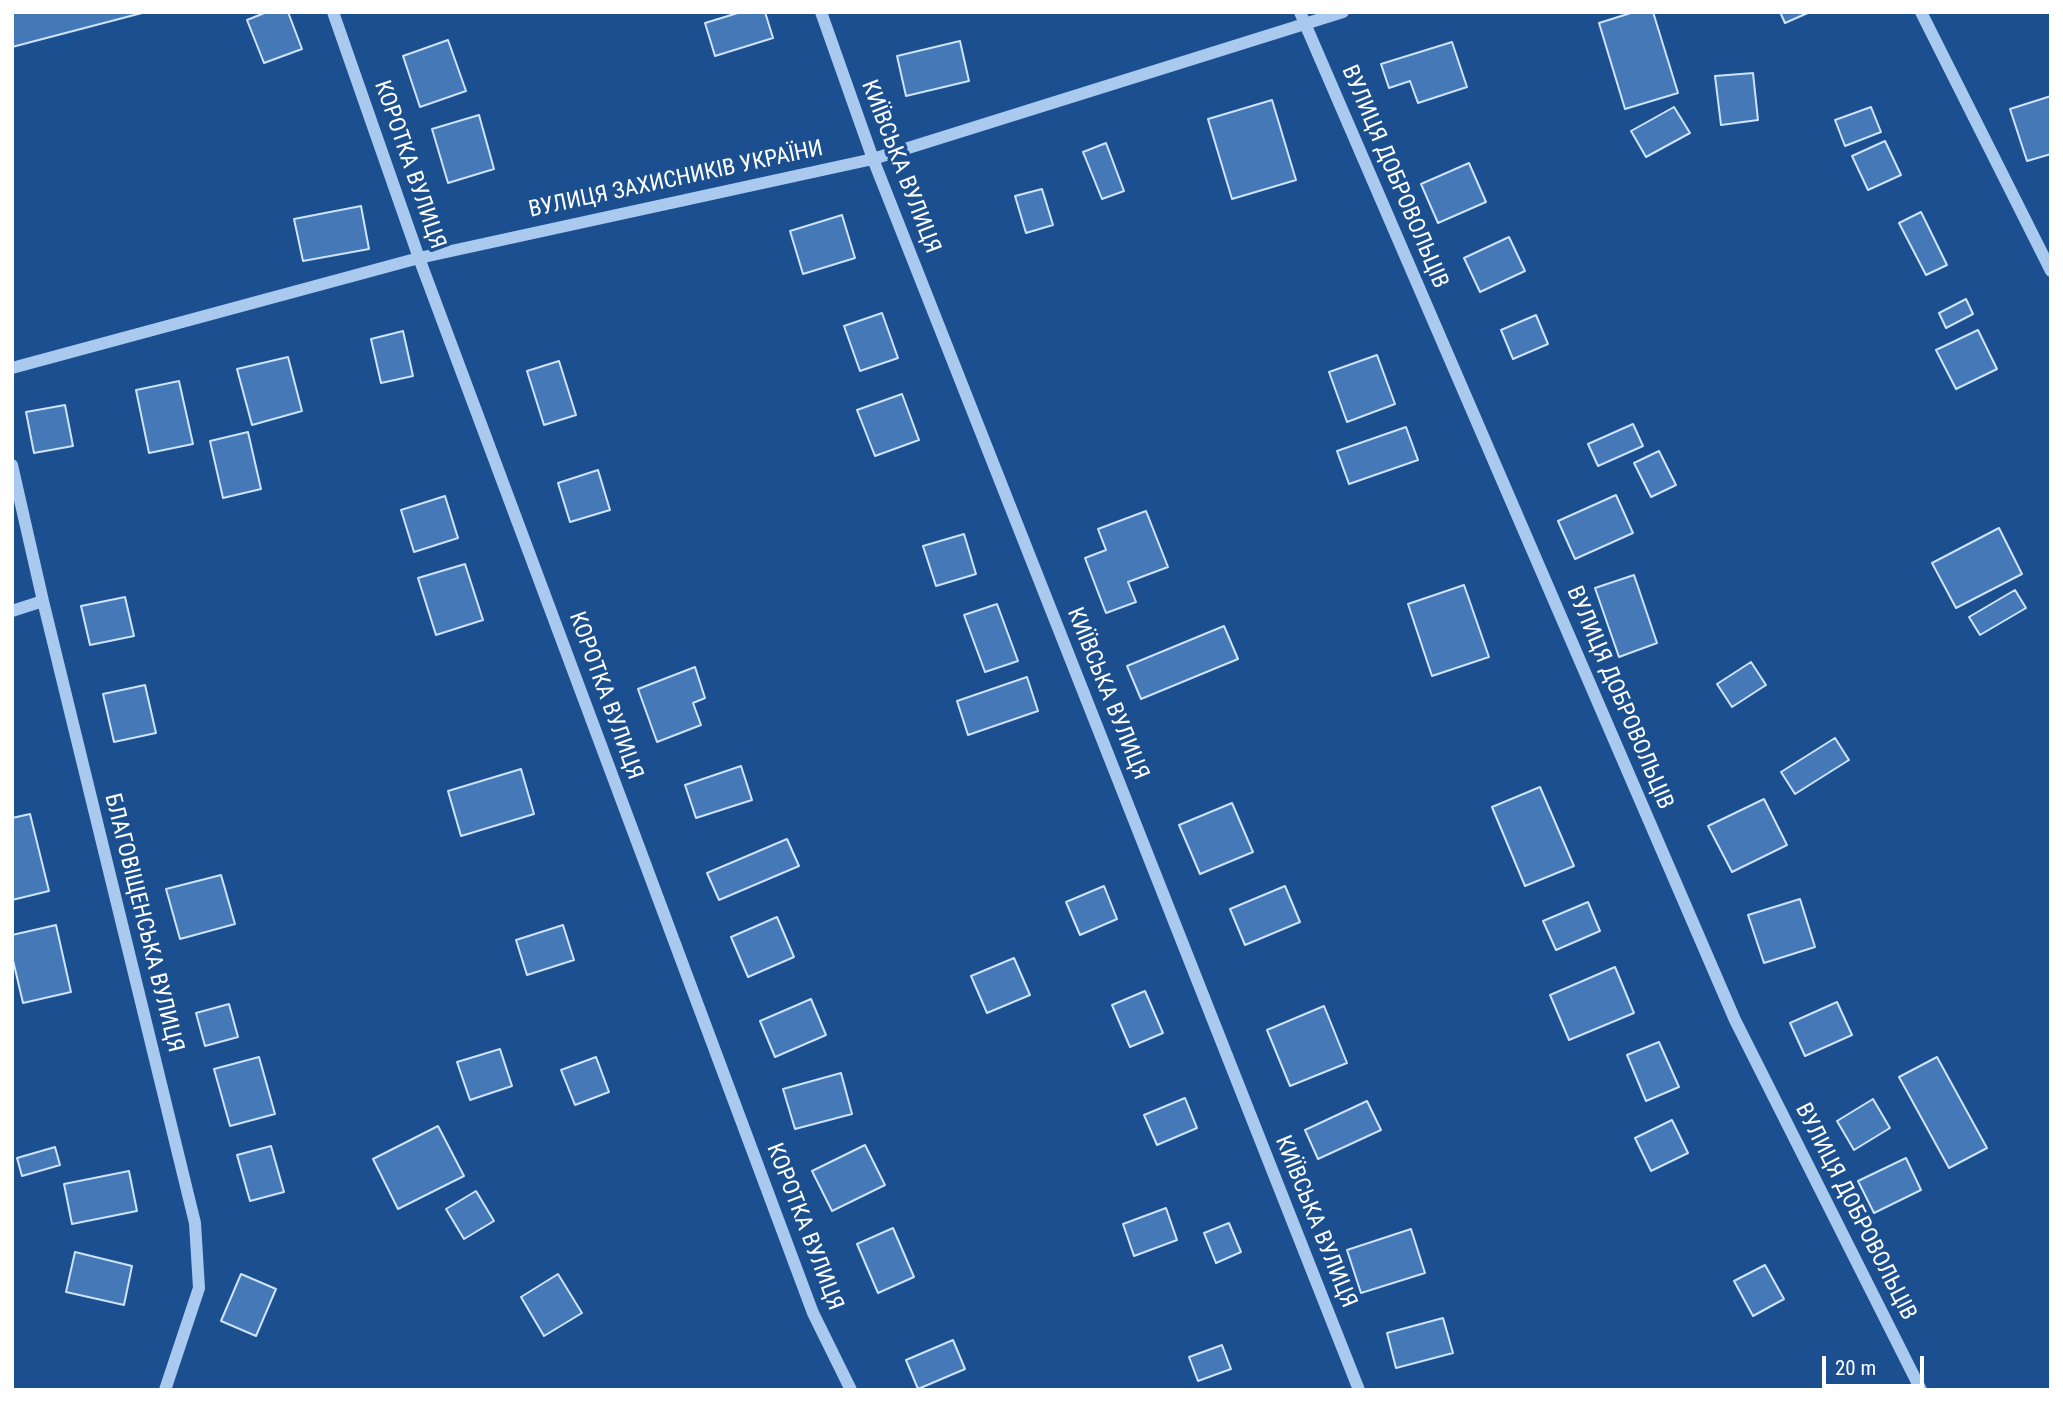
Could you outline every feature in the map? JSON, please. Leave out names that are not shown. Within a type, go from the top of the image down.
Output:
[{"type":"street","name":"КОРОТКА ВУЛИЦЯ","points":[[333,12],[419,258],[813,1313],[851,1390]]},
{"type":"street","name":"КИЇВСЬКА ВУЛИЦЯ","points":[[821,12],[873,159],[1359,1390]]},
{"type":"street","name":"ВУЛИЦЯ ЗАХИСНИКІВ УКРАЇНИ","points":[[12,368],[419,258],[873,159],[1302,18],[1343,12]]},
{"type":"street","points":[[1921,12],[2051,271]]},
{"type":"street","name":"ВУЛИЦЯ ДОБРОВОЛЬЦІВ","points":[[1302,18],[1735,1020],[1922,1390]]},
{"type":"street","name":"БЛАГОВІЩЕНСЬКА ВУЛИЦЯ","points":[[12,465],[195,1223],[199,1288],[165,1390]]},
{"type":"street","points":[[12,611],[43,601]]},
{"type":"building","points":[[12,12],[141,12],[142,13],[12,47]]},
{"type":"building","points":[[267,12],[288,12],[302,49],[264,63],[247,20]]},
{"type":"building","points":[[741,12],[765,12],[773,38],[715,56],[705,23]]},
{"type":"building","points":[[1634,12],[1653,12],[1678,93],[1625,109],[1599,23]]},
{"type":"building","points":[[1780,12],[1810,12],[1785,23]]},
{"type":"building","points":[[448,40],[466,91],[420,107],[403,56]]},
{"type":"building","points":[[960,41],[969,81],[906,96],[897,56]]},
{"type":"building","points":[[1452,42],[1467,87],[1418,103],[1410,81],[1389,88],[1381,64]]},
{"type":"building","points":[[1753,73],[1758,120],[1721,125],[1715,76]]},
{"type":"building","points":[[2051,96],[2051,154],[2027,161],[2010,109]]},
{"type":"building","points":[[1272,100],[1296,180],[1232,199],[1208,119]]},
{"type":"building","points":[[1674,107],[1690,133],[1646,157],[1631,131]]},
{"type":"building","points":[[1871,107],[1881,132],[1845,146],[1835,120]]},
{"type":"building","points":[[479,115],[494,169],[448,183],[432,129]]},
{"type":"building","points":[[1885,141],[1901,175],[1868,190],[1852,156]]},
{"type":"building","points":[[1106,143],[1124,191],[1102,199],[1083,152]]},
{"type":"building","points":[[1469,163],[1486,202],[1438,223],[1421,184]]},
{"type":"building","points":[[1042,189],[1053,225],[1026,233],[1015,196]]},
{"type":"building","points":[[361,206],[369,249],[303,261],[294,219]]},
{"type":"building","points":[[1921,212],[1947,265],[1926,275],[1899,223]]},
{"type":"building","points":[[842,215],[855,258],[803,274],[790,231]]},
{"type":"building","points":[[1509,237],[1525,271],[1480,292],[1464,258]]},
{"type":"building","points":[[1966,299],[1973,314],[1946,328],[1939,313]]},
{"type":"building","points":[[882,313],[898,358],[860,371],[844,326]]},
{"type":"building","points":[[1536,315],[1548,344],[1513,359],[1501,330]]},
{"type":"building","points":[[1978,330],[1997,369],[1956,389],[1936,350]]},
{"type":"building","points":[[403,331],[413,376],[381,383],[371,339]]},
{"type":"building","points":[[1377,355],[1395,404],[1347,422],[1329,372]]},
{"type":"building","points":[[288,357],[302,411],[252,425],[237,369]]},
{"type":"building","points":[[559,361],[576,415],[544,425],[527,371]]},
{"type":"building","points":[[179,381],[193,444],[149,453],[136,390]]},
{"type":"building","points":[[902,394],[919,440],[875,456],[857,410]]},
{"type":"building","points":[[65,405],[73,446],[34,453],[26,412]]},
{"type":"building","points":[[1633,424],[1643,446],[1598,466],[1588,444]]},
{"type":"building","points":[[1406,427],[1418,460],[1349,484],[1337,451]]},
{"type":"building","points":[[248,432],[261,489],[223,498],[210,441]]},
{"type":"building","points":[[1659,451],[1676,485],[1651,497],[1634,463]]},
{"type":"building","points":[[598,470],[610,510],[570,522],[558,483]]},
{"type":"building","points":[[1616,495],[1633,533],[1575,559],[1558,521]]},
{"type":"building","points":[[445,496],[458,538],[414,552],[401,510]]},
{"type":"building","points":[[1146,511],[1168,567],[1128,582],[1136,602],[1106,613],[1085,558],[1106,550],[1098,529]]},
{"type":"building","points":[[1999,528],[2022,574],[1956,608],[1932,563]]},
{"type":"building","points":[[964,534],[976,574],[936,586],[923,546]]},
{"type":"building","points":[[465,564],[483,620],[436,635],[418,578]]},
{"type":"building","points":[[1634,575],[1657,643],[1619,657],[1595,588]]},
{"type":"building","points":[[1464,585],[1489,657],[1432,676],[1408,604]]},
{"type":"building","points":[[2015,590],[2026,608],[1980,635],[1969,617]]},
{"type":"building","points":[[125,597],[134,636],[90,645],[81,606]]},
{"type":"building","points":[[997,604],[1018,661],[985,672],[964,615]]},
{"type":"building","points":[[1224,626],[1238,659],[1141,699],[1127,666]]},
{"type":"building","points":[[1751,662],[1766,685],[1732,707],[1717,684]]},
{"type":"building","points":[[695,667],[705,698],[693,703],[701,725],[657,742],[638,689]]},
{"type":"building","points":[[1027,677],[1038,711],[968,735],[957,701]]},
{"type":"building","points":[[145,685],[156,733],[114,742],[103,694]]},
{"type":"building","points":[[1835,738],[1849,760],[1795,794],[1781,772]]},
{"type":"building","points":[[741,766],[752,800],[696,818],[685,785]]},
{"type":"building","points":[[521,769],[534,814],[461,836],[448,791]]},
{"type":"building","points":[[1540,787],[1574,866],[1525,886],[1492,807]]},
{"type":"building","points":[[1764,799],[1787,845],[1732,872],[1708,826]]},
{"type":"building","points":[[1232,803],[1253,852],[1200,874],[1179,825]]},
{"type":"building","points":[[30,814],[49,891],[12,900],[12,818]]},
{"type":"building","points":[[787,839],[799,866],[719,900],[707,873]]},
{"type":"building","points":[[221,875],[235,924],[180,939],[166,889]]},
{"type":"building","points":[[1104,886],[1117,919],[1080,935],[1066,902]]},
{"type":"building","points":[[1285,886],[1300,922],[1245,945],[1230,909]]},
{"type":"building","points":[[1800,899],[1815,947],[1764,963],[1748,915]]},
{"type":"building","points":[[1588,902],[1600,931],[1556,950],[1543,921]]},
{"type":"building","points":[[777,917],[794,957],[748,977],[731,937]]},
{"type":"building","points":[[56,925],[71,992],[23,1003],[12,956],[12,935]]},
{"type":"building","points":[[563,925],[574,960],[527,975],[516,940]]},
{"type":"building","points":[[1014,958],[1030,995],[987,1013],[971,976]]},
{"type":"building","points":[[1615,967],[1634,1013],[1569,1040],[1550,995]]},
{"type":"building","points":[[1145,991],[1163,1033],[1130,1047],[1112,1005]]},
{"type":"building","points":[[811,999],[826,1035],[775,1057],[760,1021]]},
{"type":"building","points":[[1837,1002],[1852,1035],[1805,1056],[1790,1023]]},
{"type":"building","points":[[229,1004],[238,1037],[205,1046],[196,1013]]},
{"type":"building","points":[[1324,1006],[1347,1063],[1290,1086],[1267,1030]]},
{"type":"building","points":[[1659,1042],[1679,1087],[1646,1101],[1627,1055]]},
{"type":"building","points":[[500,1049],[512,1086],[470,1100],[457,1062]]},
{"type":"building","points":[[259,1057],[275,1114],[230,1126],[214,1069]]},
{"type":"building","points":[[596,1057],[609,1092],[575,1105],[561,1070]]},
{"type":"building","points":[[1937,1057],[1987,1148],[1949,1168],[1899,1077]]},
{"type":"building","points":[[841,1073],[852,1114],[795,1129],[783,1089]]},
{"type":"building","points":[[1185,1098],[1197,1128],[1157,1145],[1144,1115]]},
{"type":"building","points":[[1873,1099],[1890,1128],[1854,1150],[1837,1121]]},
{"type":"building","points":[[1367,1101],[1381,1130],[1318,1159],[1305,1130]]},
{"type":"building","points":[[1672,1120],[1688,1153],[1651,1171],[1635,1138]]},
{"type":"building","points":[[438,1126],[464,1176],[398,1209],[373,1159]]},
{"type":"building","points":[[865,1145],[885,1185],[832,1211],[812,1171]]},
{"type":"building","points":[[271,1146],[284,1192],[250,1201],[237,1155]]},
{"type":"building","points":[[55,1147],[60,1165],[22,1176],[17,1158]]},
{"type":"building","points":[[1906,1158],[1921,1190],[1874,1213],[1858,1181]]},
{"type":"building","points":[[129,1171],[137,1211],[72,1224],[64,1184]]},
{"type":"building","points":[[476,1191],[494,1221],[464,1239],[446,1209]]},
{"type":"building","points":[[1166,1208],[1177,1240],[1134,1256],[1123,1224]]},
{"type":"building","points":[[1229,1223],[1241,1252],[1216,1263],[1204,1233]]},
{"type":"building","points":[[893,1228],[914,1277],[878,1293],[857,1244]]},
{"type":"building","points":[[1411,1229],[1425,1273],[1361,1293],[1347,1250]]},
{"type":"building","points":[[75,1252],[132,1266],[124,1305],[66,1292]]},
{"type":"building","points":[[1765,1265],[1784,1299],[1753,1316],[1734,1281]]},
{"type":"building","points":[[241,1274],[276,1289],[256,1336],[221,1321]]},
{"type":"building","points":[[558,1274],[582,1313],[544,1336],[521,1297]]},
{"type":"building","points":[[1443,1318],[1453,1353],[1396,1368],[1387,1333]]},
{"type":"building","points":[[953,1340],[965,1369],[918,1389],[906,1360]]},
{"type":"building","points":[[1222,1345],[1231,1369],[1198,1381],[1189,1357]]}]
